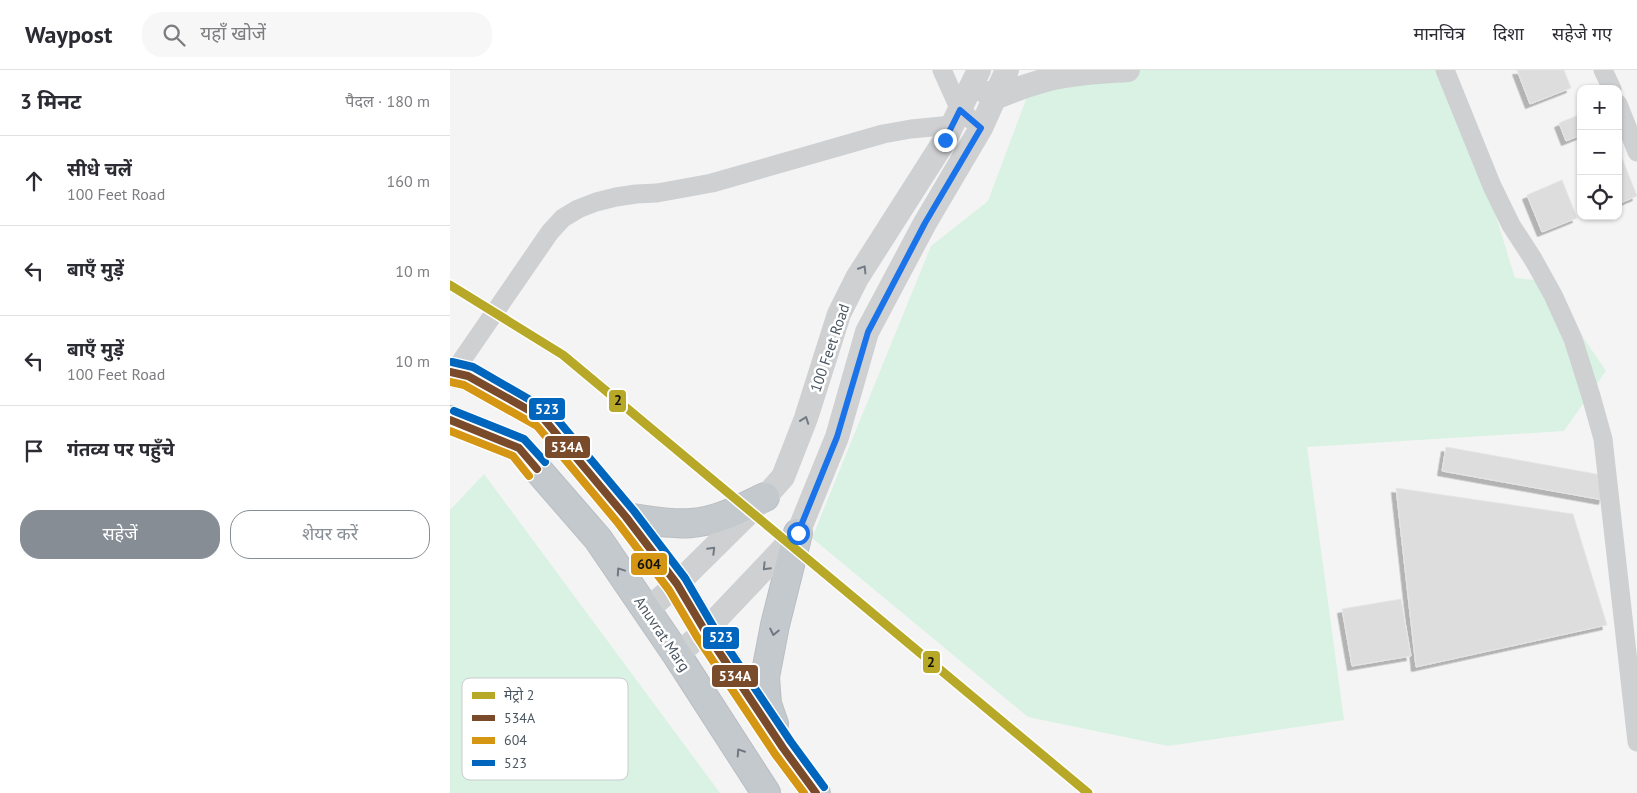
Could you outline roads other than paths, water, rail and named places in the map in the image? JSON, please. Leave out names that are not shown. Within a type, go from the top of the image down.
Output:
[{"type":"highway","points":[[451,372],[468,376],[543,418],[626,517],[677,584],[704,631],[783,748],[816,793]]},
{"type":"highway","name":"Anuvrat Marg","points":[[450,420],[519,448],[598,539],[677,655],[766,793]]},
{"type":"highway","points":[[626,517],[692,524],[724,516],[765,498]]},
{"type":"highway","points":[[783,748],[767,704],[765,677],[775,625],[798,533]]},
{"type":"street","points":[[942,70],[956,118]]},
{"type":"street","name":"100 Feet Road","points":[[677,655],[704,631],[798,533],[837,437],[868,332],[925,223],[981,128],[1007,70]]},
{"type":"street","points":[[976,77],[995,98],[1048,79],[1076,74],[1128,70]]},
{"type":"street","points":[[1445,70],[1492,186],[1507,217],[1554,295],[1573,339],[1592,396],[1603,439],[1637,742]]},
{"type":"street","points":[[1603,70],[1610,85]]},
{"type":"street","name":"100 Feet Road","points":[[646,610],[677,584],[765,498],[783,477],[806,418],[839,314],[857,278],[945,140],[976,77]]},
{"type":"street","points":[[1622,114],[1637,152]]},
{"type":"street","points":[[451,372],[550,232],[563,218],[578,209],[616,197],[657,193],[712,183],[883,134],[956,118],[981,128]]},
{"type":"metro line","name":"2","points":[[450,285],[563,355],[1088,793]]}]
